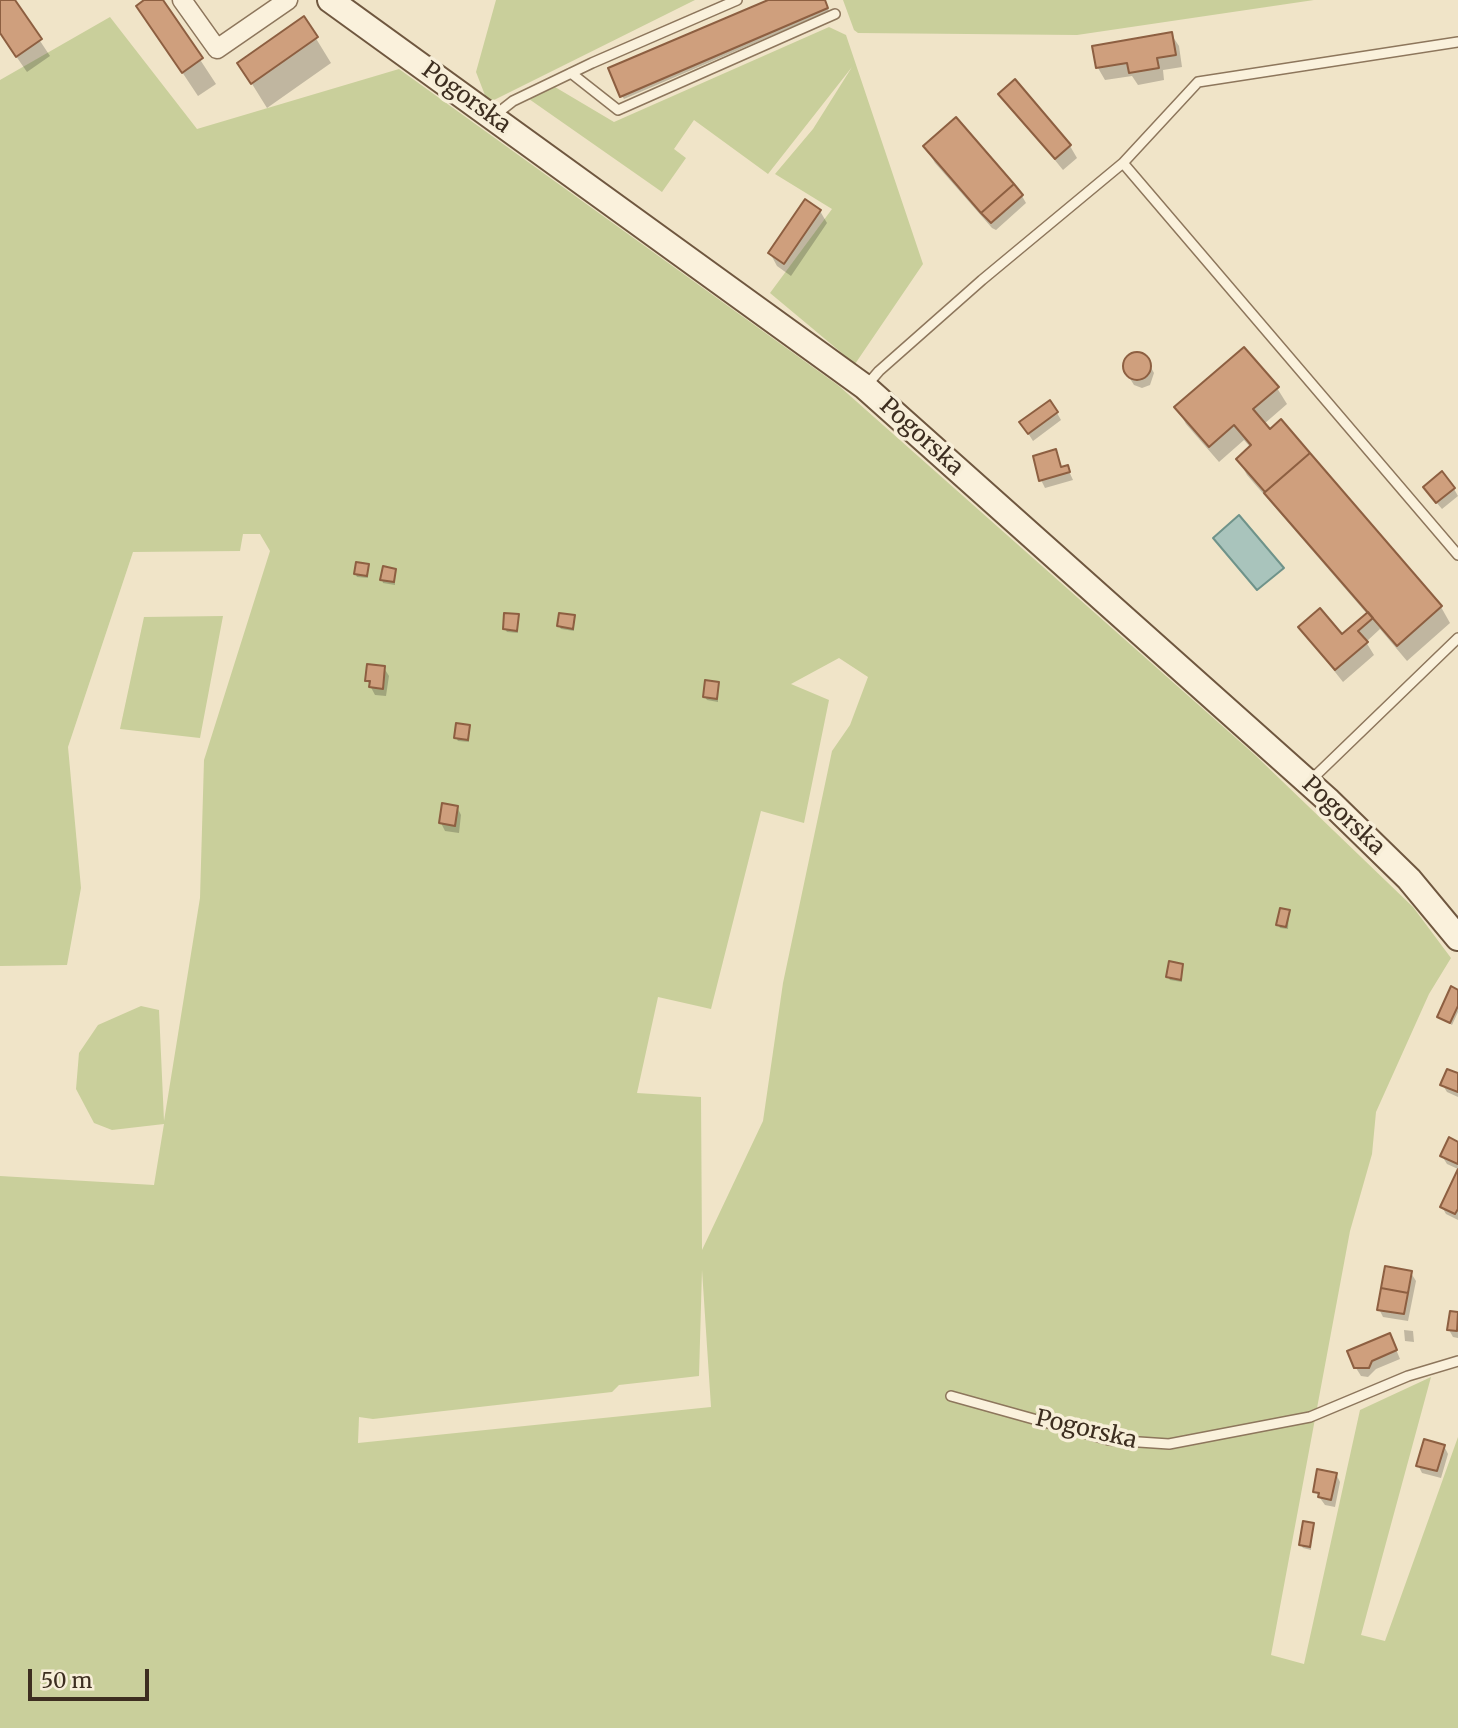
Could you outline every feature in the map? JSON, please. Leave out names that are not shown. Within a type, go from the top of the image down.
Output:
[{"type":"street","points":[[182,0],[217,49],[288,0]]},
{"type":"street","name":"Pogorska","points":[[330,0],[865,387],[1309,782],[1409,879],[1458,938]]},
{"type":"lane","points":[[493,117],[513,101],[571,73],[737,0]]},
{"type":"lane","points":[[571,73],[618,110],[835,14]]},
{"type":"lane","points":[[865,387],[879,371],[982,280],[1123,163],[1198,82],[1458,42]]},
{"type":"lane","points":[[1123,163],[1458,555]]},
{"type":"lane","points":[[1309,782],[1458,638]]},
{"type":"lane","name":"Pogorska","points":[[951,1396],[1109,1440],[1169,1444],[1310,1417],[1408,1376],[1458,1361]]},
{"type":"green space","points":[[496,0],[695,0],[488,103],[476,72]]},
{"type":"green space","points":[[843,0],[1314,0],[1077,35],[858,33],[854,30]]},
{"type":"green space","points":[[110,17],[197,129],[399,69],[839,386],[1255,755],[1413,907],[1451,958],[1429,994],[1376,1112],[1372,1154],[1350,1231],[1271,1655],[1304,1664],[1360,1410],[1431,1377],[1361,1635],[1385,1641],[1458,1437],[1458,1728],[0,1728],[0,1176],[154,1185],[164,1124],[112,1130],[94,1123],[76,1089],[79,1053],[98,1025],[141,1006],[159,1010],[164,1121],[200,898],[204,760],[270,551],[260,534],[243,534],[240,551],[133,552],[68,747],[81,888],[67,965],[0,966],[0,80]],"holes":[[[839,658],[868,677],[850,725],[832,751],[783,983],[763,1121],[702,1250],[701,1097],[637,1093],[658,997],[711,1009],[761,811],[804,823],[829,700],[791,684]],[[702,1270],[711,1407],[358,1443],[359,1417],[373,1419],[612,1392],[619,1385],[699,1376]]]},
{"type":"green space","points":[[829,27],[846,35],[923,264],[855,364],[770,293],[832,209],[775,174],[813,129],[852,67],[768,174],[694,120],[674,149],[686,158],[662,192],[529,99],[555,87],[614,122]]},
{"type":"green space","points":[[223,616],[200,738],[120,729],[144,617]]},
{"type":"water","points":[[1239,515],[1284,568],[1257,590],[1213,538]]},
{"type":"building","points":[[0,0],[15,0],[42,39],[16,57],[0,33]]},
{"type":"building","points":[[144,0],[163,0],[203,58],[182,73],[136,6]]},
{"type":"building","points":[[768,0],[825,0],[828,8],[620,97],[608,68]]},
{"type":"building","points":[[304,16],[318,37],[251,84],[237,63]]},
{"type":"building","points":[[1172,32],[1176,55],[1157,58],[1159,68],[1129,73],[1127,63],[1096,68],[1092,46]]},
{"type":"building","points":[[1015,79],[1071,145],[1055,159],[998,94]]},
{"type":"building","points":[[956,117],[1014,184],[981,213],[923,146]]},
{"type":"building","points":[[1014,184],[1023,195],[991,223],[981,213]]},
{"type":"building","points":[[805,199],[821,210],[784,264],[768,253]]},
{"type":"building","points":[[1244,347],[1279,387],[1253,409],[1270,429],[1281,419],[1310,453],[1265,492],[1236,459],[1251,445],[1234,425],[1209,447],[1174,407]]},
{"type":"building","points":[[1137,352],[1147,356],[1151,366],[1147,376],[1137,380],[1127,376],[1123,366],[1127,356]]},
{"type":"building","points":[[1050,400],[1058,412],[1028,434],[1019,422]]},
{"type":"building","points":[[1056,449],[1061,467],[1068,465],[1070,472],[1039,481],[1033,456]]},
{"type":"building","points":[[1310,453],[1442,606],[1397,646],[1264,493]]},
{"type":"building","points":[[1442,471],[1455,488],[1436,503],[1423,487]]},
{"type":"building","points":[[356,562],[369,564],[367,576],[354,574]]},
{"type":"building","points":[[383,566],[396,569],[394,582],[380,580]]},
{"type":"building","points":[[1320,608],[1342,634],[1368,612],[1373,618],[1358,631],[1368,642],[1335,670],[1298,627]]},
{"type":"building","points":[[504,613],[519,614],[517,631],[503,629]]},
{"type":"building","points":[[559,613],[575,615],[573,629],[557,626]]},
{"type":"building","points":[[367,664],[385,666],[383,689],[369,687],[370,681],[365,681]]},
{"type":"building","points":[[705,680],[719,682],[717,699],[703,697]]},
{"type":"building","points":[[456,723],[470,725],[468,740],[454,738]]},
{"type":"building","points":[[442,803],[458,806],[455,826],[439,823]]},
{"type":"building","points":[[1280,908],[1290,910],[1286,927],[1276,925]]},
{"type":"building","points":[[1169,961],[1183,964],[1181,980],[1166,977]]},
{"type":"building","points":[[1451,986],[1458,990],[1458,1006],[1450,1023],[1437,1017]]},
{"type":"building","points":[[1447,1069],[1458,1073],[1458,1092],[1440,1085]]},
{"type":"building","points":[[1449,1137],[1458,1142],[1458,1164],[1440,1156]]},
{"type":"building","points":[[1458,1169],[1458,1209],[1455,1214],[1440,1207]]},
{"type":"building","points":[[1385,1266],[1412,1271],[1408,1293],[1381,1288]]},
{"type":"building","points":[[1381,1288],[1408,1293],[1404,1314],[1377,1310]]},
{"type":"building","points":[[1450,1311],[1458,1312],[1457,1331],[1447,1330]]},
{"type":"building","points":[[1390,1333],[1397,1350],[1372,1361],[1369,1368],[1354,1368],[1347,1351]]},
{"type":"building","points":[[1424,1439],[1445,1445],[1437,1471],[1416,1466]]},
{"type":"building","points":[[1317,1469],[1337,1473],[1331,1500],[1318,1497],[1319,1493],[1313,1492]]},
{"type":"building","points":[[1303,1521],[1314,1523],[1310,1547],[1299,1545]]}]
